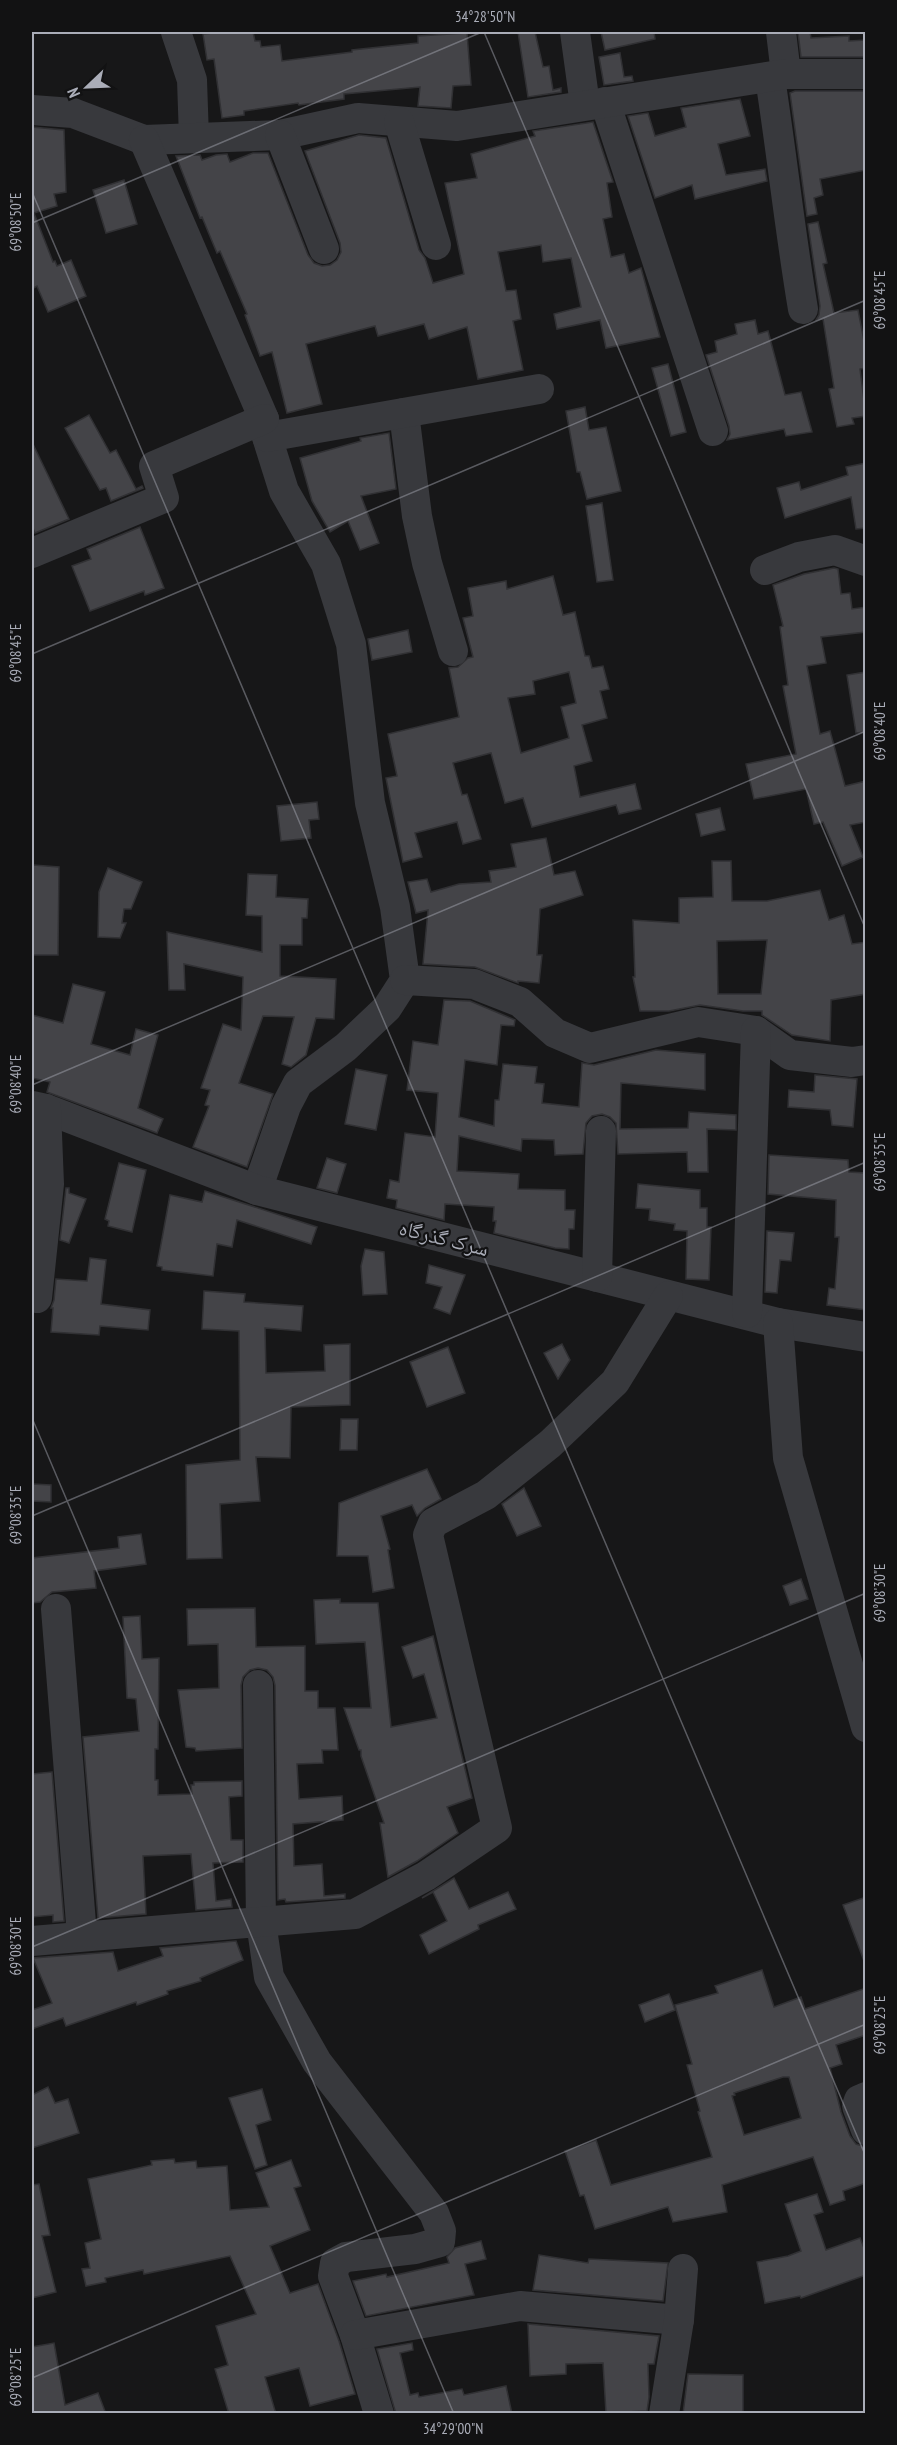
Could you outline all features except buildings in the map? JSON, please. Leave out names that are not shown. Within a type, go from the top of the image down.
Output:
[{"type":"street","points":[[176,32],[192,80],[194,138]]},
{"type":"street","points":[[574,32],[595,103],[712,431]]},
{"type":"street","points":[[781,32],[778,76],[788,218],[803,309]]},
{"type":"street","points":[[32,110],[73,113],[144,140],[280,135],[358,118],[457,126],[778,76],[866,74]]},
{"type":"street","points":[[399,122],[436,245]]},
{"type":"street","points":[[280,135],[324,249]]},
{"type":"street","points":[[144,140],[266,428],[284,490],[326,564],[351,644],[370,803],[394,907],[405,980],[387,1008],[346,1047],[298,1083],[286,1106],[257,1190]]},
{"type":"street","points":[[32,553],[164,498],[154,466],[266,428],[404,413],[539,389]]},
{"type":"street","points":[[404,413],[417,516],[427,562],[453,651]]},
{"type":"street","points":[[765,570],[799,557],[834,550],[866,561]]},
{"type":"street","points":[[405,980],[474,984],[520,1002],[555,1033],[590,1048],[698,1022],[756,1031],[790,1055],[852,1062],[866,1060]]},
{"type":"street","points":[[747,1313],[756,1031]]},
{"type":"street","points":[[37,1298],[49,1184],[39,1108]]},
{"type":"street","name":"سرک گذرگاه","points":[[39,1108],[257,1190],[669,1296],[747,1313],[778,1323],[866,1337]]},
{"type":"street","points":[[597,1277],[601,1131]]},
{"type":"street","points":[[32,1941],[355,1914],[426,1876],[497,1828],[428,1535],[433,1523],[486,1495],[550,1444],[615,1382],[669,1296]]},
{"type":"street","points":[[778,1323],[788,1458],[866,1727]]},
{"type":"street","points":[[56,1609],[82,1936]]},
{"type":"street","points":[[258,1685],[261,1922],[269,1977],[317,2062],[434,2213],[441,2231],[440,2242],[416,2249],[346,2257],[335,2263],[333,2276],[355,2335],[379,2414]]},
{"type":"street","points":[[866,2097],[859,2100],[857,2106],[866,2130]]},
{"type":"street","points":[[664,2414],[679,2320],[683,2270]]},
{"type":"street","points":[[355,2335],[520,2306],[679,2320]]}]
